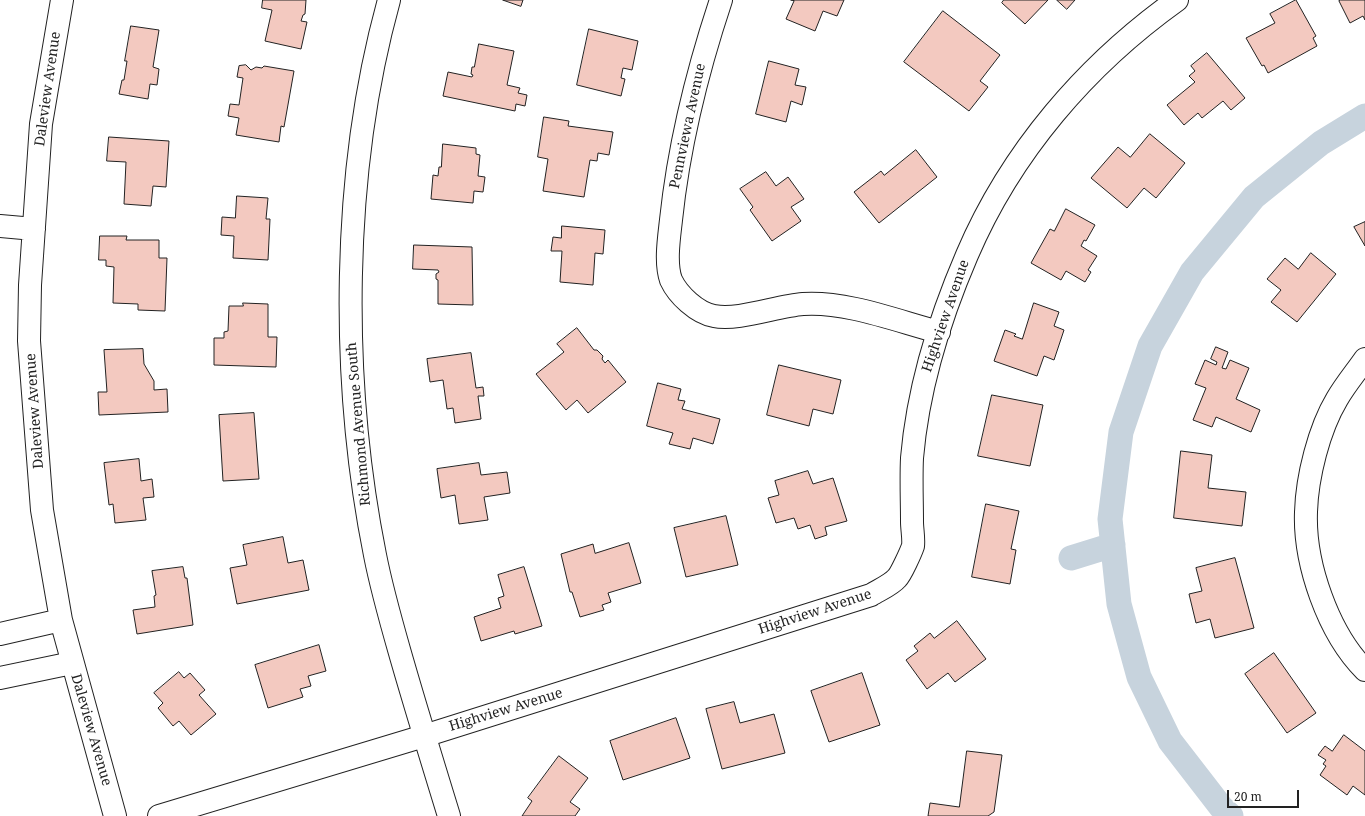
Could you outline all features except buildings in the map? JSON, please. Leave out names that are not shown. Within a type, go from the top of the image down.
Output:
[{"type":"street","name":"Daleview Avenue","points":[[62,0],[41,124],[30,285],[29,341],[42,510],[61,620],[115,816]]},
{"type":"street","name":"Richmond Avenue South","points":[[389,0],[372,75],[362,140],[352,244],[351,333],[356,423],[367,510],[384,598],[449,816]]},
{"type":"street","name":"Pennviewa Avenue","points":[[721,0],[705,48],[689,109],[676,170],[668,254],[671,280],[687,303],[714,316],[746,315],[772,308],[804,304],[835,305],[938,332]]},
{"type":"street","name":"Highview Avenue","points":[[159,816],[424,736],[871,595],[898,578],[913,546],[911,473],[913,446],[920,402],[938,332],[966,256],[983,219],[1004,184],[1064,100],[1113,51],[1177,0]]},
{"type":"street","points":[[0,226],[34,229]]},
{"type":"street","points":[[1365,359],[1337,399],[1322,433],[1312,467],[1306,512],[1310,554],[1320,596],[1336,631],[1365,670]]},
{"type":"street","points":[[0,634],[61,620]]},
{"type":"street","points":[[0,678],[72,663]]},
{"type":"waterway","points":[[1231,816],[1221,807],[1170,741],[1139,677],[1119,604],[1110,519],[1121,432],[1150,346],[1192,272],[1254,197],[1321,143],[1365,116]]},
{"type":"waterway","points":[[1071,558],[1113,545]]}]
